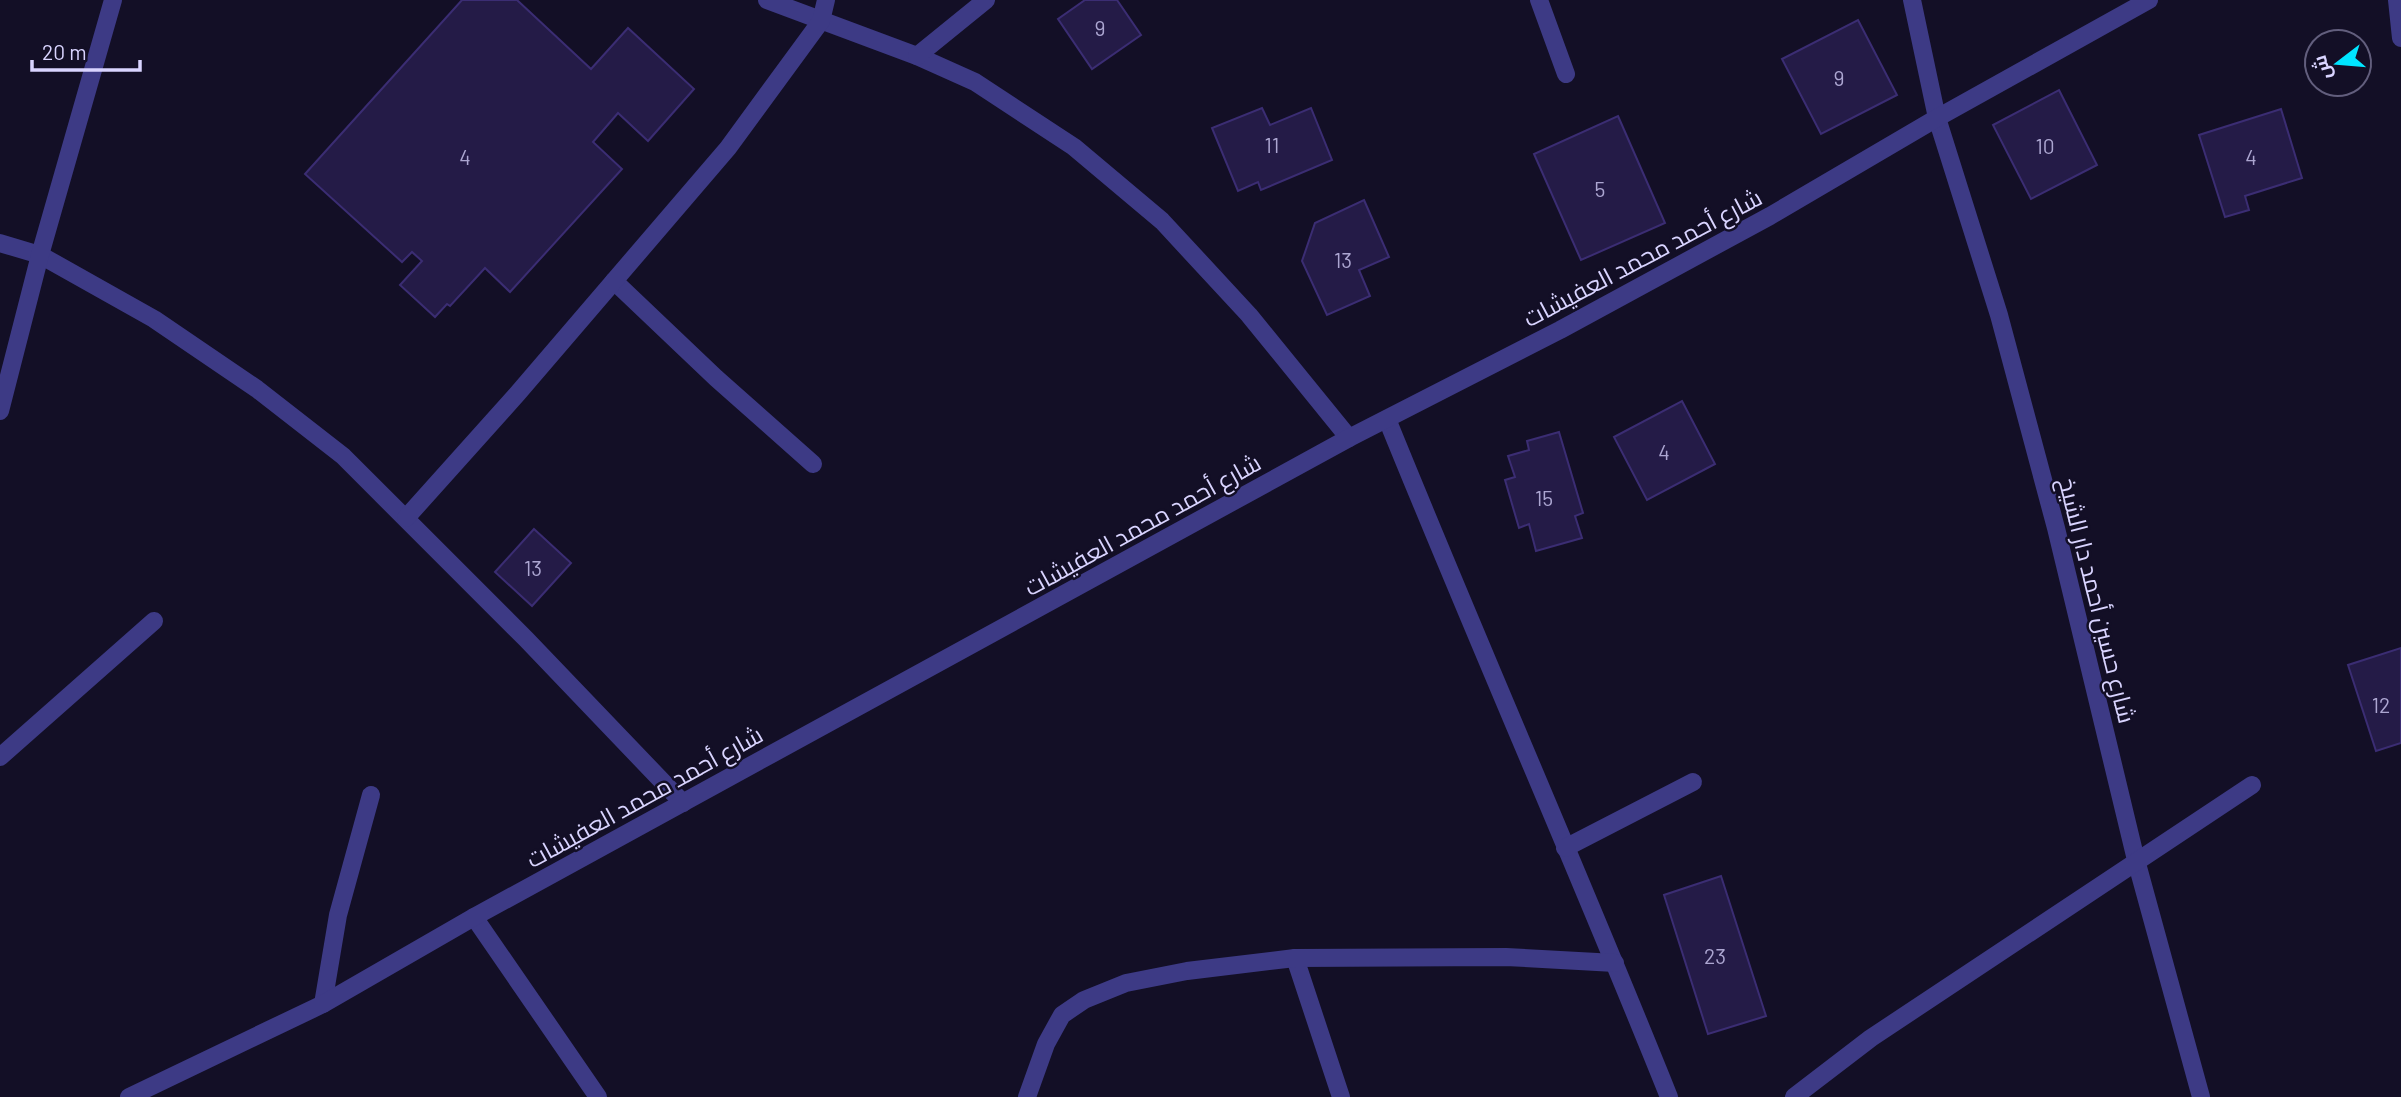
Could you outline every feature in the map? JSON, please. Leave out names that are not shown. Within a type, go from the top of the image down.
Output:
[{"type":"street","points":[[0,411],[40,255],[113,0]]},
{"type":"street","points":[[766,0],[975,82],[1023,111],[1074,147],[1162,222],[1249,315],[1349,438]]},
{"type":"street","points":[[406,518],[518,393],[728,148],[821,21],[825,0]]},
{"type":"street","points":[[917,57],[986,0]]},
{"type":"street","points":[[1539,0],[1566,74]]},
{"type":"street","name":"شارع حسين أحمد دار الشيخ","points":[[1912,0],[1937,118],[1999,315],[2042,475],[2136,860],[2201,1097]]},
{"type":"street","name":"شارع أحمد محمد العفيشات","points":[[129,1097],[150,1092],[323,1004],[474,917],[1349,438],[1560,330],[1770,216],[1937,118],[2150,0]]},
{"type":"street","points":[[2397,0],[2401,38]]},
{"type":"street","points":[[0,243],[40,255],[154,319],[257,389],[343,456],[683,803]]},
{"type":"street","points":[[614,281],[716,378],[813,464]]},
{"type":"street","points":[[1387,419],[1669,1097]]},
{"type":"street","points":[[0,757],[154,621]]},
{"type":"street","points":[[1565,848],[1693,782]]},
{"type":"street","points":[[1794,1097],[1871,1038],[2252,785]]},
{"type":"street","points":[[323,1004],[338,915],[372,794]]},
{"type":"street","points":[[474,917],[598,1097]]},
{"type":"street","points":[[1027,1097],[1046,1044],[1062,1015],[1084,1000],[1126,983],[1187,971],[1295,958],[1506,957],[1615,963]]},
{"type":"street","points":[[1295,958],[1342,1097]]},
{"type":"building","points":[[462,0],[517,0],[591,69],[628,28],[694,89],[648,141],[618,113],[593,142],[622,169],[510,292],[485,268],[450,306],[447,304],[435,317],[400,285],[422,261],[412,252],[402,262],[305,174]]},
{"type":"building","points":[[1085,0],[1117,0],[1141,35],[1092,69],[1058,19]]},
{"type":"building","points":[[1858,20],[1897,95],[1821,134],[1782,59]]},
{"type":"building","points":[[2059,90],[2097,165],[2031,199],[1993,125]]},
{"type":"building","points":[[1262,108],[1270,125],[1311,108],[1332,160],[1261,190],[1258,182],[1238,191],[1212,128]]},
{"type":"building","points":[[2281,109],[2302,178],[2245,196],[2249,210],[2225,217],[2199,135]]},
{"type":"building","points":[[1618,116],[1665,223],[1581,260],[1534,154]]},
{"type":"building","points":[[1364,200],[1389,257],[1359,270],[1370,296],[1327,315],[1302,261],[1315,223]]},
{"type":"building","points":[[1682,401],[1715,464],[1647,500],[1614,437]]},
{"type":"building","points":[[1559,432],[1583,513],[1575,516],[1582,538],[1536,551],[1529,524],[1519,528],[1505,480],[1515,477],[1508,456],[1529,450],[1527,441]]},
{"type":"building","points":[[534,529],[571,563],[532,606],[495,572]]},
{"type":"building","points":[[2401,648],[2401,743],[2376,751],[2348,665]]},
{"type":"building","points":[[1721,876],[1766,1016],[1708,1034],[1664,895]]}]
